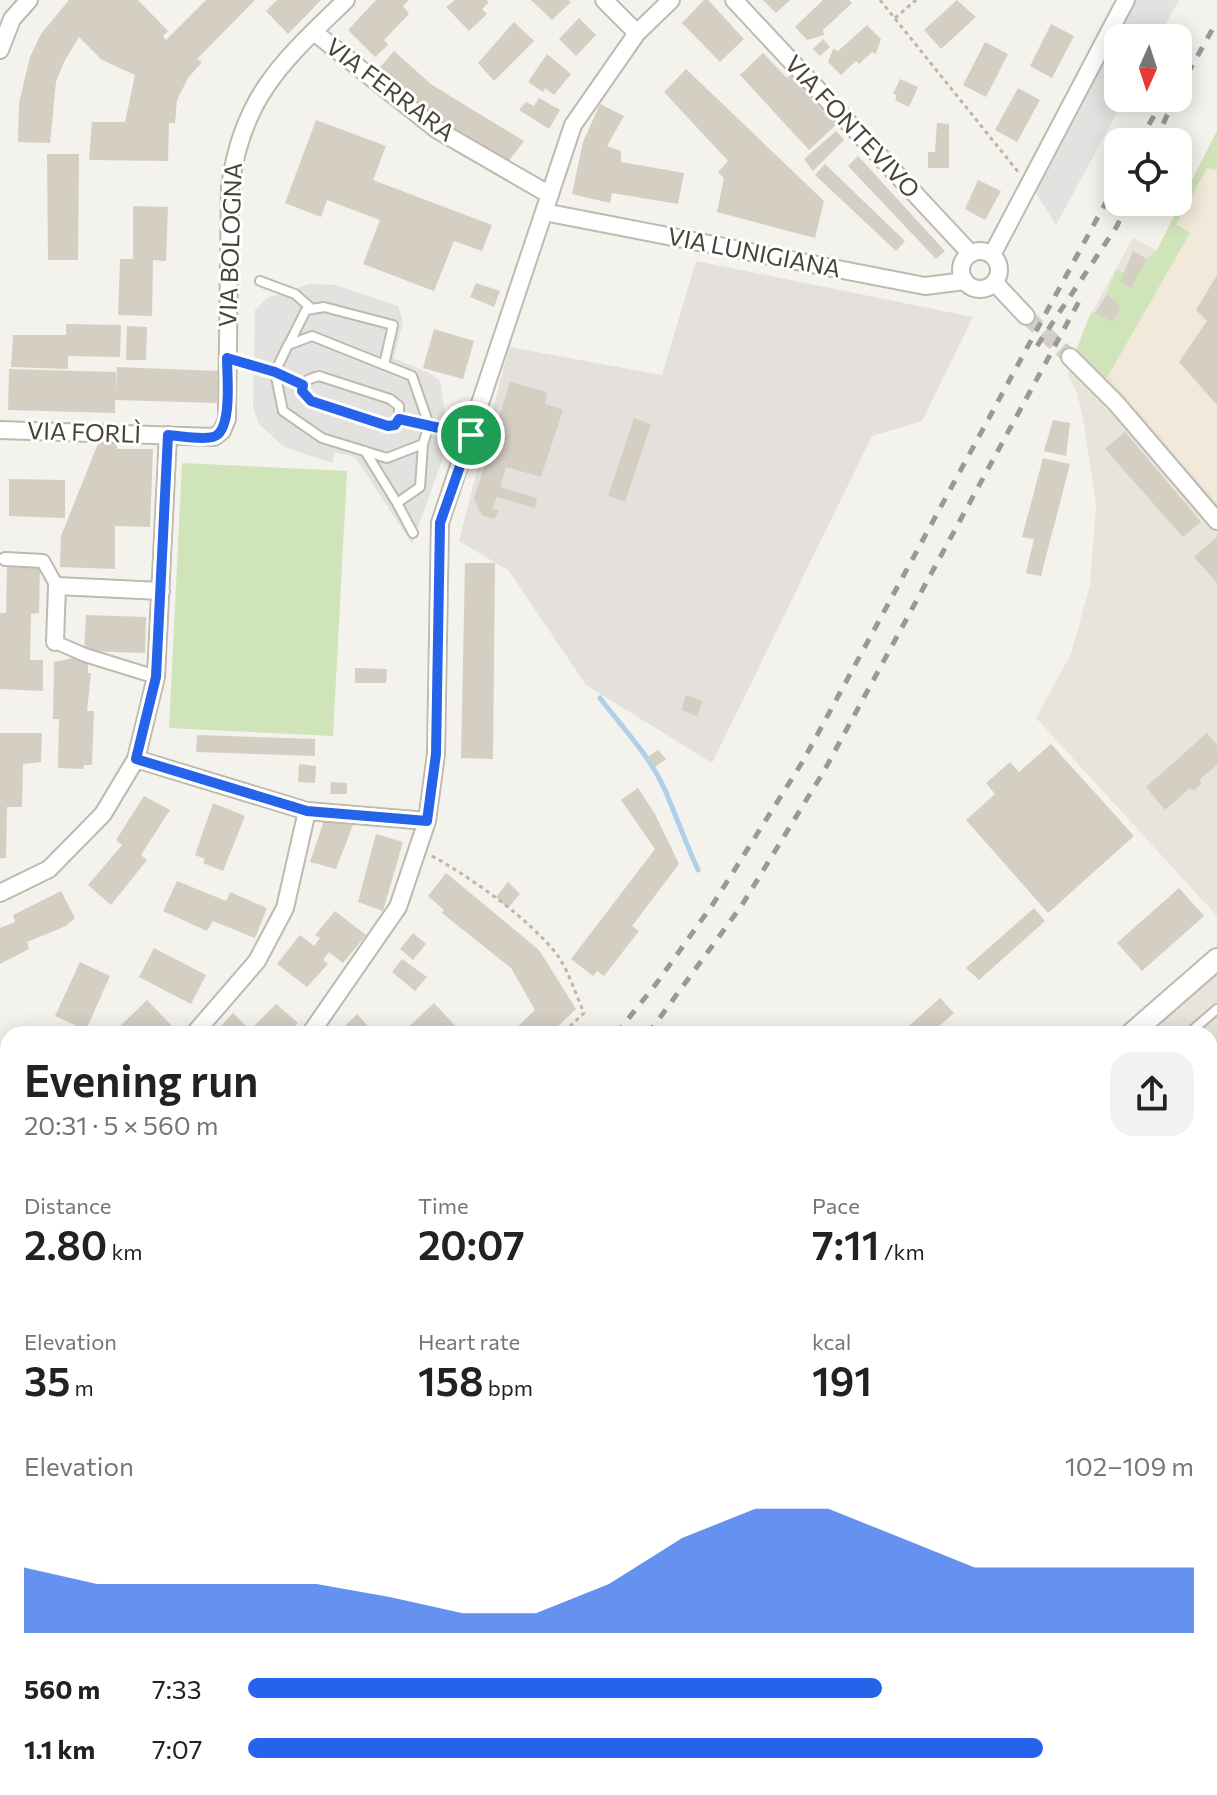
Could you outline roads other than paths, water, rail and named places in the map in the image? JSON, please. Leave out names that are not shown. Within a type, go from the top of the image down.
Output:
[{"type":"street","points":[[0,50],[12,19],[29,0]]},
{"type":"street","points":[[316,30],[337,0]]},
{"type":"street","name":"VIA BOLOGNA","points":[[168,435],[214,437],[222,431],[227,419],[230,187],[234,156],[248,116],[265,85],[346,0]]},
{"type":"street","points":[[604,0],[637,33]]},
{"type":"street","points":[[316,1026],[398,907],[427,821],[436,754],[440,523],[573,125],[637,33],[671,0]]},
{"type":"street","name":"VIA FONTEVIVO","points":[[734,0],[971,254]]},
{"type":"street","points":[[992,255],[1126,0]]},
{"type":"street","points":[[0,6],[12,19]]},
{"type":"street","name":"VIA FERRARA","points":[[316,30],[436,129],[550,195]]},
{"type":"street","name":"VIA LUNIGIANA","points":[[544,212],[925,286],[965,281]]},
{"type":"street","points":[[979,251],[992,255],[1000,270],[995,283],[983,289],[970,286],[965,281],[962,263],[979,251]]},
{"type":"street","points":[[995,283],[1026,316]]},
{"type":"street","points":[[1070,357],[1116,403],[1217,521]]},
{"type":"street","name":"VIA FORLÌ","points":[[0,430],[168,435]]},
{"type":"street","points":[[0,893],[49,869],[103,814],[136,759],[156,677],[168,435]]},
{"type":"street","points":[[5,559],[43,561],[57,586],[55,642],[85,655],[156,677]]},
{"type":"street","points":[[57,586],[161,591]]},
{"type":"street","points":[[136,759],[307,811],[427,821]]},
{"type":"street","points":[[201,1026],[257,961],[285,908],[307,811]]},
{"type":"street","points":[[1140,1026],[1217,959]]},
{"type":"lane","points":[[260,281],[295,294],[312,309]]},
{"type":"lane","points":[[384,365],[393,325],[324,307],[306,310],[275,372],[283,411],[322,438],[387,458],[423,444]]},
{"type":"lane","points":[[288,345],[312,336],[412,376],[429,425],[423,444],[420,487],[397,503]]},
{"type":"lane","points":[[227,358],[275,372],[303,385]]},
{"type":"lane","points":[[319,376],[390,399],[399,406],[399,419],[395,425],[388,426],[311,401],[302,391],[303,385],[307,379],[319,376]]},
{"type":"lane","points":[[399,419],[471,435]]},
{"type":"lane","points":[[365,451],[413,533]]},
{"type":"lane","points":[[1197,1026],[1217,1009]]},
{"type":"waterway","points":[[600,698],[659,777],[698,870]]},
{"type":"tunnel","points":[[1026,316],[1070,357]]},
{"type":"railway","points":[[1192,66],[1217,21]]},
{"type":"railway","points":[[1147,128],[1156,112]]},
{"type":"railway","points":[[1161,128],[1168,112]]},
{"type":"railway","points":[[622,1026],[713,904],[803,761],[1104,206]]},
{"type":"railway","points":[[1037,346],[1122,216]]},
{"type":"railway","points":[[654,1026],[742,905],[824,771],[1083,294]]}]
